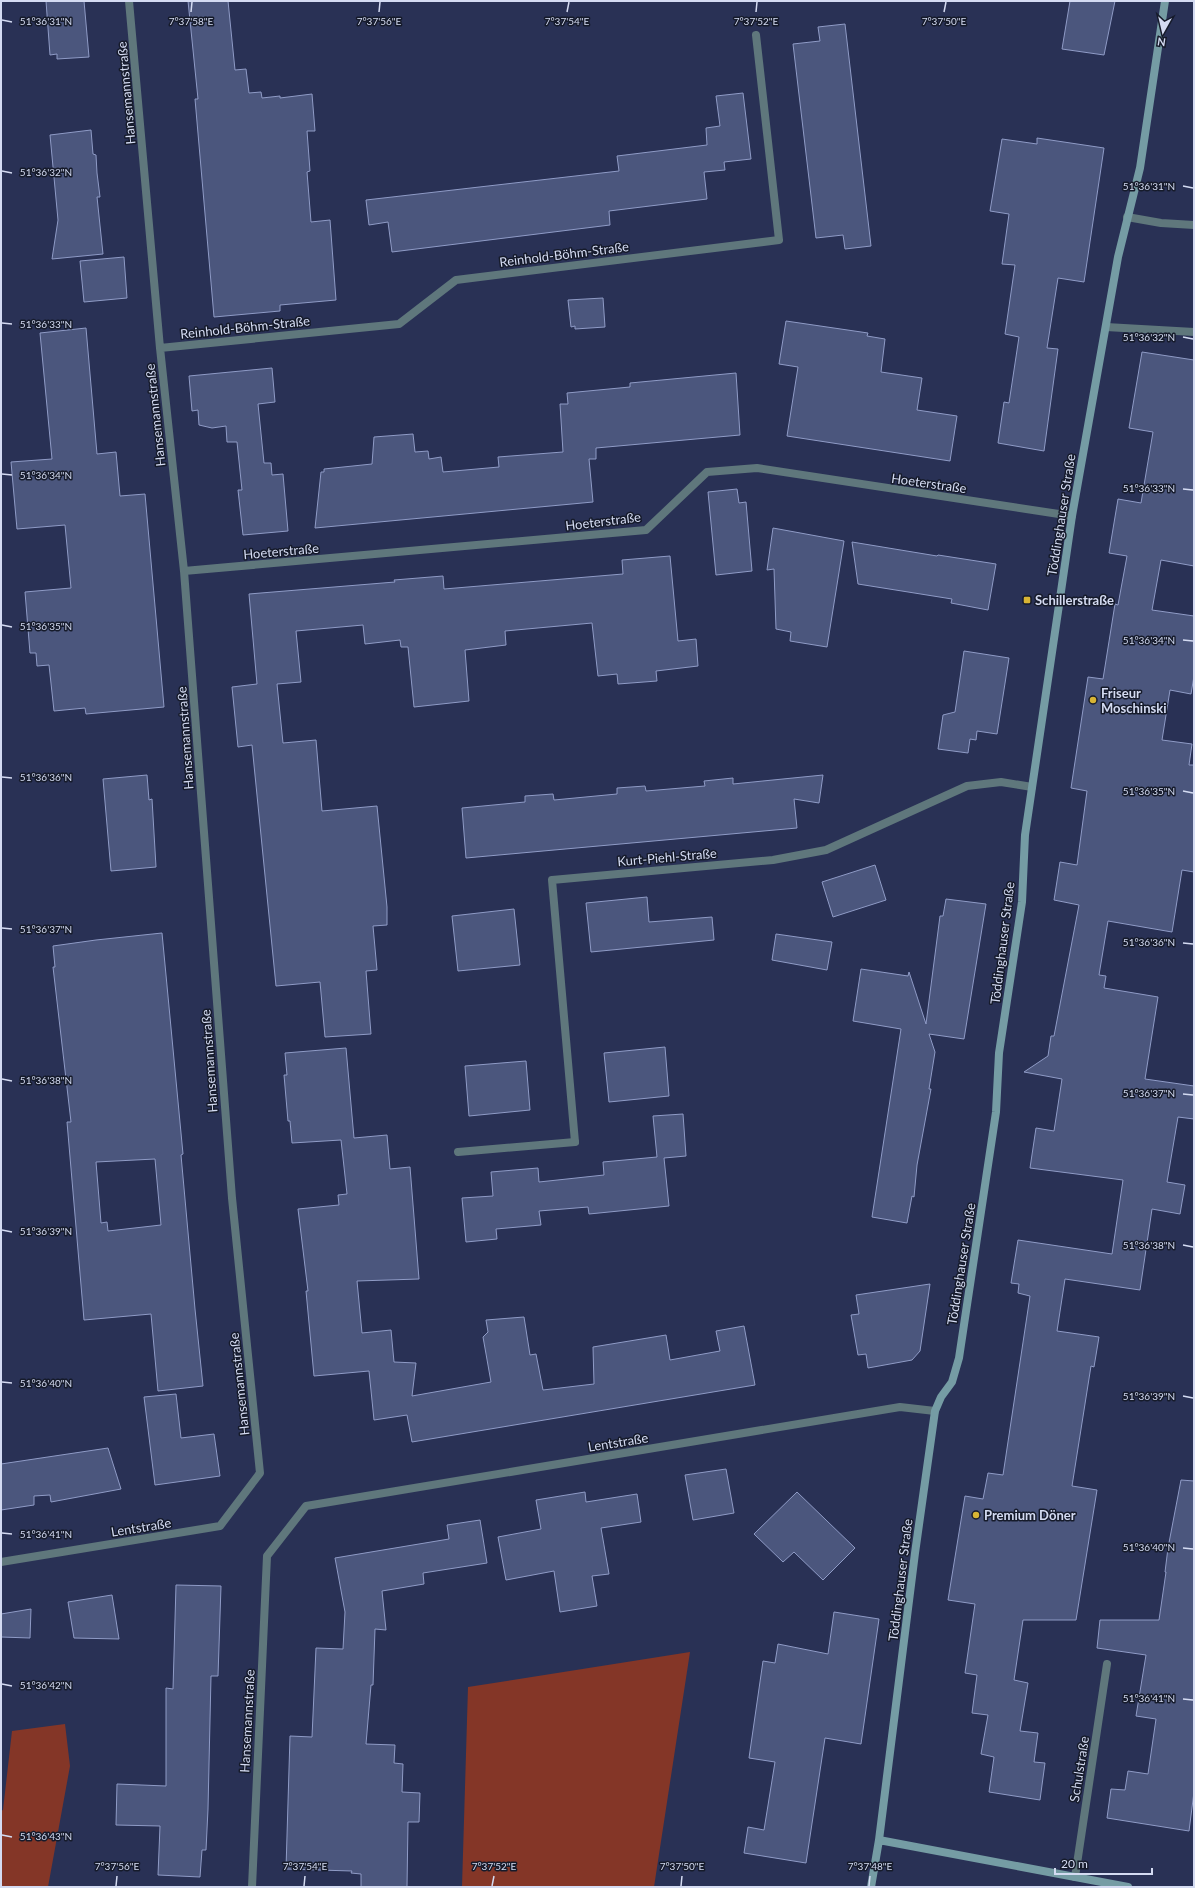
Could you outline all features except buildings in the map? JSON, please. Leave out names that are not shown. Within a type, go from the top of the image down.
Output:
[{"type":"street","name":"Hansemannstraße","points":[[129,1],[160,348],[184,571],[231,1190],[260,1473]]},
{"type":"street","name":"Töddinghauser Straße","points":[[871,1887],[879,1840],[915,1553],[935,1411],[941,1397],[952,1382],[960,1350],[996,1112],[999,1053],[1022,902],[1025,835],[1072,516],[1127,217],[1140,168],[1165,1]]},
{"type":"street","name":"Reinhold-Böhm-Straße","points":[[160,348],[399,324],[456,280],[779,240],[756,35]]},
{"type":"street","points":[[1127,217],[1161,223],[1194,225]]},
{"type":"street","points":[[1106,327],[1194,332]]},
{"type":"street","name":"Hoeterstraße","points":[[184,571],[646,530],[707,472],[757,468],[1072,516]]},
{"type":"street","name":"Kurt-Piehl-Straße","points":[[458,1152],[575,1142],[552,880],[773,860],[826,850],[967,786],[1001,782],[1032,787]]},
{"type":"street","name":"Lentstraße","points":[[267,1556],[306,1506],[900,1407],[935,1411]]},
{"type":"street","name":"Lentstraße","points":[[1,1562],[220,1526],[260,1473]]},
{"type":"street","name":"Hansemannstraße","points":[[252,1887],[267,1556]]},
{"type":"street","name":"Schulstraße","points":[[1075,1876],[1107,1664]]},
{"type":"street","points":[[879,1840],[1128,1887]]},
{"type":"shaded area","points":[[690,1652],[654,1887],[462,1887],[468,1687]]},
{"type":"shaded area","points":[[65,1724],[70,1766],[48,1887],[1,1887],[1,1811],[3,1810],[12,1731]]},
{"type":"place","name":"Schillerstraße","points":[[1027,600]]},
{"type":"place","name":"Friseur Moschinski","points":[[1093,700]]},
{"type":"place","name":"Premium Döner","points":[[976,1515]]}]
